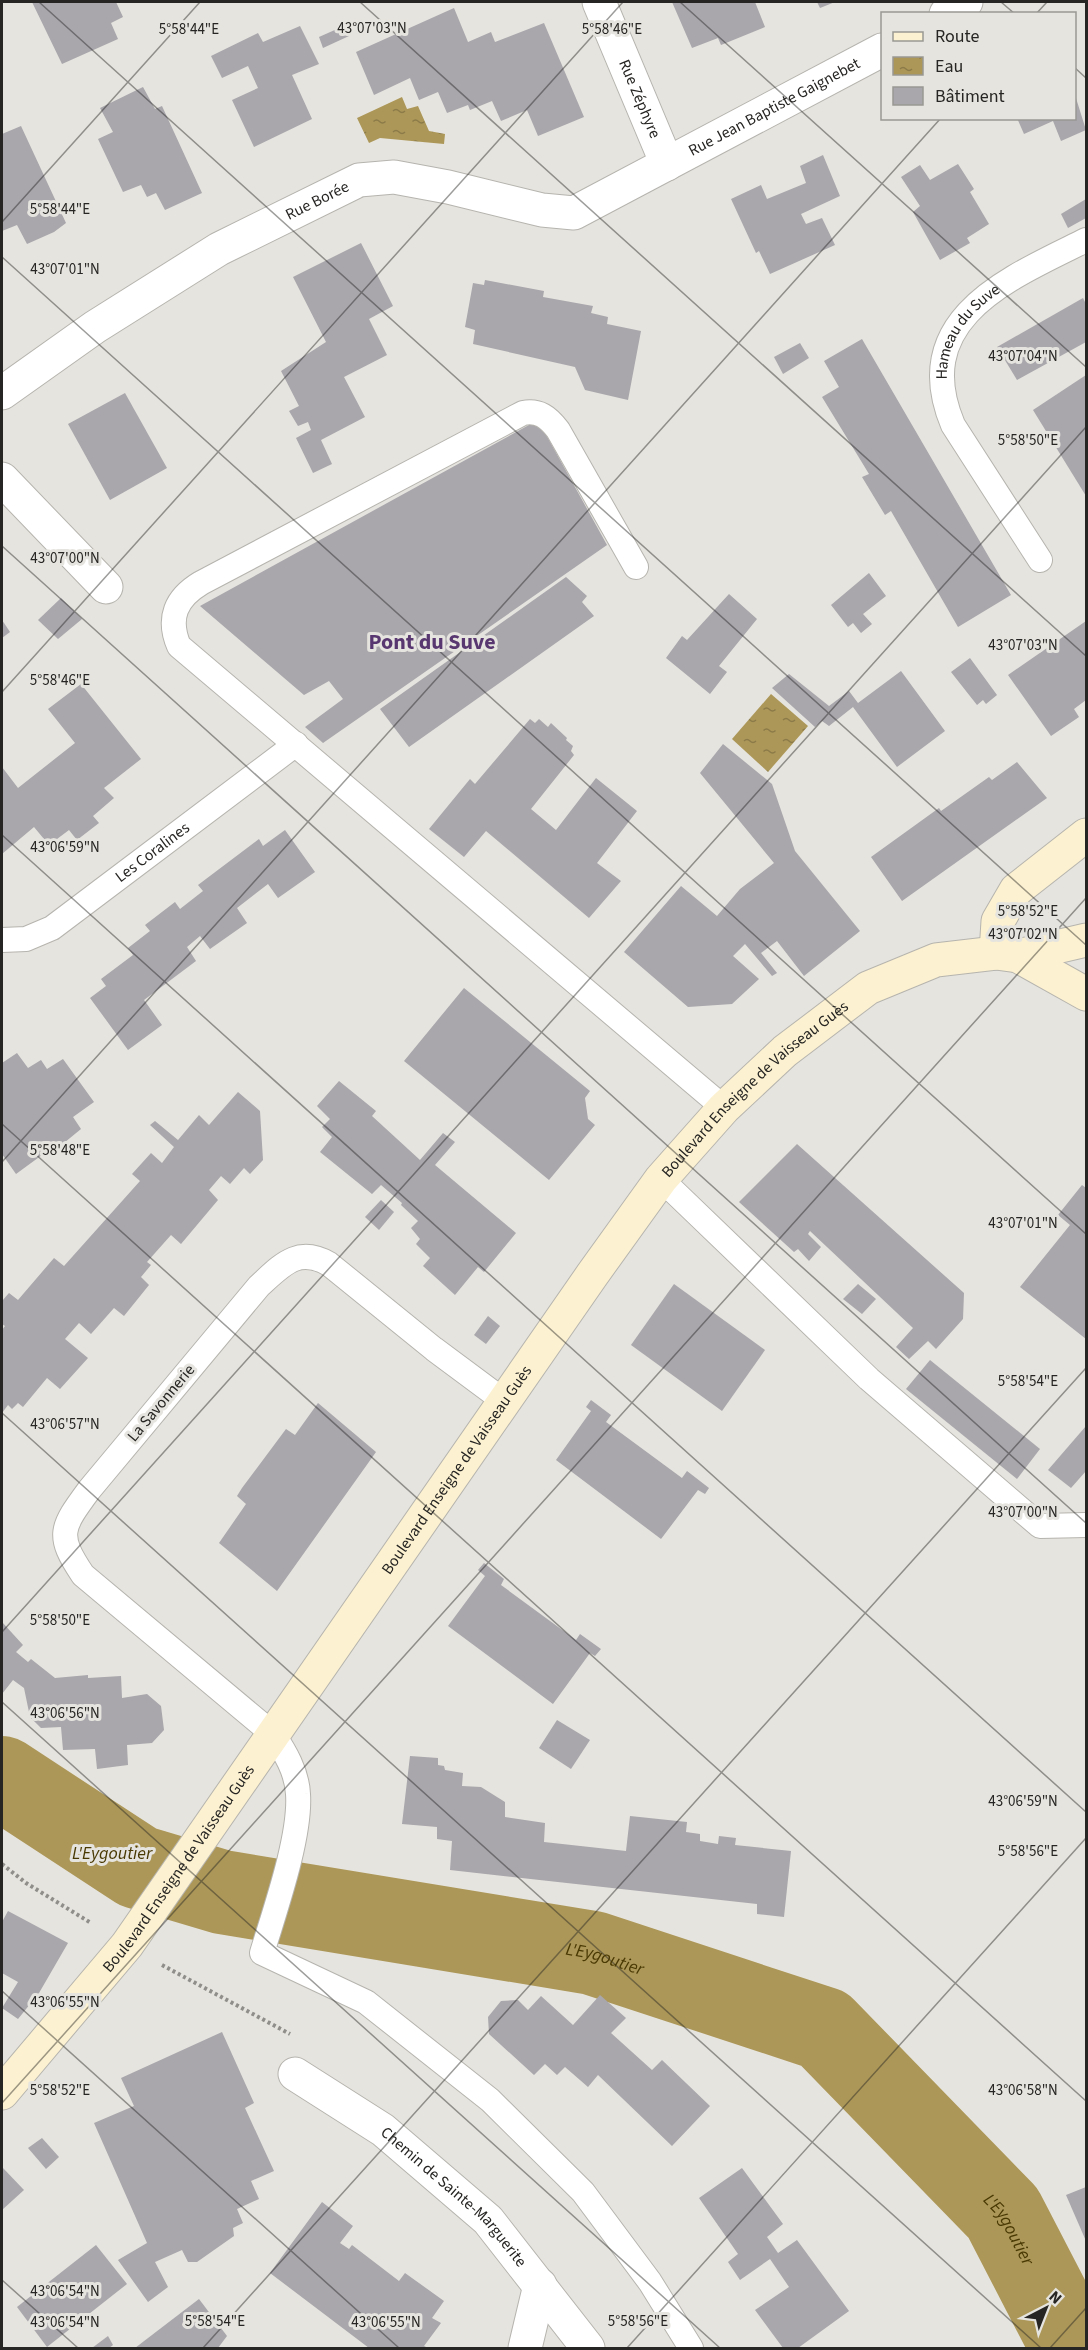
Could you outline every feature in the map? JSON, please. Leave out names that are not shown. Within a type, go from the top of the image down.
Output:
[{"type":"main road","points":[[1086,836],[1016,890],[998,921],[1007,955],[1086,994]]},
{"type":"main road","name":"Boulevard Enseigne de Vaisseau Guès","points":[[2,2090],[127,1945],[155,1907],[504,1401],[661,1179],[724,1108],[784,1051],[867,988],[936,960],[1007,955],[1086,940]]},
{"type":"street","name":"Rue Zéphyre","points":[[599,2],[667,164]]},
{"type":"street","points":[[949,12],[966,2]]},
{"type":"street","name":"Rue Jean Baptiste Gaignebet","points":[[667,164],[881,51]]},
{"type":"street","name":"Rue Borée","points":[[2,393],[95,327],[219,249],[359,180],[394,177],[448,187],[542,210],[574,213],[667,164]]},
{"type":"street","points":[[2,479],[106,587]]},
{"type":"street","name":"Chemin de Sainte-Marguerite","points":[[295,2074],[383,2130],[488,2220],[588,2349]]},
{"type":"street","points":[[525,2349],[540,2285]]},
{"type":"lane","name":"Hameau du Suve","points":[[1040,560],[953,425],[944,403],[944,363],[958,324],[970,309],[1020,273],[1086,240]]},
{"type":"lane","points":[[636,567],[552,422],[540,413],[523,412],[191,589],[177,606],[172,626],[180,645],[724,1108]]},
{"type":"lane","name":"Les Coralines","points":[[2,940],[26,939],[52,928],[296,744]]},
{"type":"lane","points":[[661,1179],[869,1379],[1040,1526],[1086,1525]]},
{"type":"lane","name":"La Savonnerie","points":[[273,1734],[83,1575],[66,1549],[64,1532],[70,1515],[259,1286],[282,1266],[302,1255],[316,1256],[329,1264],[434,1349],[504,1401]]},
{"type":"lane","points":[[273,1734],[288,1756],[298,1792],[297,1825],[262,1953],[366,2002],[490,2100],[583,2192],[650,2282],[691,2349]]},
{"type":"path","points":[[2,1864],[83,1918]]},
{"type":"water","points":[[402,97],[407,109],[418,106],[429,131],[445,134],[444,144],[380,138],[369,143],[357,118]]},
{"type":"water","points":[[771,694],[808,726],[768,772],[732,739]]},
{"type":"water","name":"L'Eygoutier","points":[[2,1762],[44,1794],[87,1821],[157,1840],[123,1887],[73,1862],[2,1813]]},
{"type":"building","points":[[32,2],[116,2],[123,17],[111,23],[118,39],[62,64]]},
{"type":"building","points":[[672,2],[755,2],[765,27],[721,45],[718,38],[692,48]]},
{"type":"building","points":[[817,2],[835,2],[820,8]]},
{"type":"building","points":[[454,8],[468,42],[491,32],[495,42],[544,23],[584,117],[538,136],[527,110],[501,121],[492,101],[470,110],[468,105],[447,113],[438,92],[419,100],[410,78],[374,95],[356,52]]},
{"type":"building","points":[[346,25],[349,36],[323,48],[319,37]]},
{"type":"building","points":[[300,26],[319,64],[292,75],[312,119],[254,147],[232,100],[258,88],[248,66],[222,78],[211,56],[258,33],[263,42]]},
{"type":"building","points":[[143,87],[155,109],[162,106],[202,193],[165,210],[156,193],[147,197],[141,185],[123,192],[98,139],[113,132],[100,108]]},
{"type":"building","points":[[1076,98],[1086,130],[1061,141],[1053,121],[1024,134],[1018,120],[1076,120]]},
{"type":"building","points":[[21,126],[66,223],[54,232],[27,244],[17,225],[2,231],[2,134]]},
{"type":"building","points":[[823,155],[840,196],[801,214],[806,224],[822,218],[835,245],[770,274],[759,251],[756,253],[731,199],[761,185],[767,199],[806,183],[800,166]]},
{"type":"building","points":[[958,164],[974,189],[970,192],[989,224],[967,238],[970,243],[940,260],[913,212],[920,206],[901,177],[920,165],[930,180]]},
{"type":"building","points":[[1086,199],[1086,218],[1068,228],[1061,214]]},
{"type":"building","points":[[361,243],[393,306],[369,319],[387,355],[344,377],[365,417],[321,440],[332,464],[313,473],[296,438],[311,430],[308,422],[298,426],[289,411],[299,406],[281,371],[326,342],[293,277]]},
{"type":"building","points":[[485,280],[544,291],[543,297],[593,306],[591,313],[608,317],[607,324],[641,331],[628,400],[585,390],[575,367],[473,344],[475,330],[465,327],[473,283],[484,285]]},
{"type":"building","points":[[1083,298],[1086,304],[1086,342],[1017,380],[997,347]]},
{"type":"building","points":[[862,339],[1011,595],[958,627],[891,511],[885,515],[862,477],[869,474],[822,397],[839,387],[824,361]]},
{"type":"building","points":[[800,343],[809,358],[783,374],[774,357]]},
{"type":"building","points":[[1086,375],[1086,496],[1033,410]]},
{"type":"building","points":[[125,393],[167,468],[110,500],[68,424]]},
{"type":"building","points":[[538,420],[607,545],[323,743],[305,727],[343,699],[329,681],[304,695],[200,606]]},
{"type":"building","points":[[869,573],[886,596],[863,614],[872,624],[861,633],[853,623],[848,627],[831,605]]},
{"type":"building","points":[[566,577],[587,596],[582,602],[594,616],[409,747],[380,709]]},
{"type":"building","points":[[729,594],[757,619],[719,666],[727,672],[710,694],[666,658],[682,636],[687,640]]},
{"type":"building","points":[[61,598],[82,619],[58,639],[38,620]]},
{"type":"building","points":[[2,620],[10,632],[2,638]]},
{"type":"building","points":[[1086,621],[1086,700],[1074,709],[1079,717],[1051,736],[1008,675]]},
{"type":"building","points":[[970,658],[997,695],[986,704],[983,700],[977,705],[951,672]]},
{"type":"building","points":[[901,671],[945,731],[897,767],[853,707],[829,726],[822,721],[815,727],[772,688],[789,674],[829,706],[849,691],[858,703]]},
{"type":"building","points":[[81,684],[141,759],[104,788],[114,798],[93,816],[99,823],[77,840],[69,830],[49,845],[34,827],[2,854],[2,767],[18,788],[75,743],[48,709]]},
{"type":"building","points":[[530,719],[535,723],[539,719],[548,727],[551,723],[573,746],[571,751],[574,755],[531,809],[556,830],[596,778],[637,811],[597,863],[621,881],[589,918],[486,831],[464,857],[429,829],[470,779],[475,784]]},
{"type":"building","points":[[723,744],[772,784],[795,851],[860,931],[804,976],[777,941],[761,953],[777,973],[772,976],[745,944],[733,956],[759,979],[732,1004],[688,1007],[624,952],[681,886],[717,916],[740,889],[774,863],[700,773]]},
{"type":"building","points":[[1017,762],[1047,798],[902,901],[871,857],[939,808],[941,811],[989,777],[992,780]]},
{"type":"building","points":[[285,830],[315,872],[278,898],[268,884],[237,908],[247,923],[210,949],[200,936],[187,947],[196,961],[144,1000],[162,1025],[128,1050],[90,998],[106,986],[101,979],[133,955],[128,948],[150,931],[145,925],[175,902],[180,909],[203,891],[198,885],[259,839],[263,846]]},
{"type":"building","points":[[464,988],[590,1091],[585,1098],[588,1119],[595,1125],[549,1180],[404,1061]]},
{"type":"building","points":[[17,1053],[28,1068],[41,1060],[47,1069],[63,1059],[94,1102],[73,1117],[81,1129],[59,1147],[57,1144],[16,1174],[2,1154],[2,1063]]},
{"type":"building","points":[[339,1081],[376,1111],[372,1116],[420,1160],[443,1133],[455,1142],[435,1165],[516,1233],[484,1272],[478,1267],[455,1295],[423,1266],[430,1258],[416,1244],[420,1239],[411,1228],[418,1221],[401,1205],[402,1203],[381,1185],[372,1194],[320,1152],[332,1137],[322,1127],[330,1119],[317,1106]]},
{"type":"building","points":[[238,1092],[260,1111],[263,1160],[250,1174],[244,1168],[230,1184],[221,1176],[209,1190],[218,1200],[181,1244],[171,1235],[147,1262],[151,1265],[141,1277],[149,1285],[124,1316],[114,1308],[91,1334],[79,1323],[65,1339],[88,1358],[60,1389],[47,1378],[23,1407],[18,1403],[12,1409],[8,1405],[2,1413],[2,1330],[5,1326],[2,1324],[2,1301],[9,1293],[18,1300],[54,1258],[64,1266],[140,1181],[132,1174],[151,1153],[162,1163],[174,1147],[150,1125],[155,1121],[178,1140],[199,1115],[209,1125]]},
{"type":"building","points":[[797,1144],[964,1293],[963,1319],[936,1349],[928,1341],[909,1359],[896,1347],[913,1328],[810,1231],[808,1234],[821,1247],[809,1261],[798,1249],[794,1252],[739,1202]]},
{"type":"building","points":[[1082,1185],[1086,1188],[1086,1339],[1020,1287],[1070,1225],[1058,1215]]},
{"type":"building","points":[[381,1200],[394,1212],[379,1230],[365,1217]]},
{"type":"building","points":[[674,1284],[765,1350],[722,1411],[631,1345]]},
{"type":"building","points":[[858,1284],[876,1299],[862,1314],[843,1299]]},
{"type":"building","points":[[488,1316],[500,1326],[486,1344],[474,1335]]},
{"type":"building","points":[[930,1360],[1040,1449],[1017,1479],[906,1389]]},
{"type":"building","points":[[591,1400],[611,1415],[606,1422],[682,1478],[687,1471],[709,1488],[705,1494],[698,1490],[661,1539],[556,1460],[591,1411],[586,1407]]},
{"type":"building","points":[[318,1403],[376,1452],[277,1591],[219,1543],[246,1504],[237,1496],[242,1488],[286,1429],[295,1435]]},
{"type":"building","points":[[1086,1426],[1086,1471],[1071,1488],[1048,1470]]},
{"type":"building","points":[[484,1563],[504,1579],[501,1585],[576,1640],[580,1634],[601,1649],[595,1656],[590,1653],[553,1704],[448,1626],[485,1576],[478,1570]]},
{"type":"building","points":[[2,1622],[23,1645],[16,1652],[28,1662],[31,1659],[55,1678],[88,1675],[88,1678],[121,1676],[122,1698],[147,1694],[161,1706],[164,1730],[152,1743],[127,1745],[128,1765],[97,1769],[95,1749],[63,1750],[61,1727],[41,1728],[30,1717],[24,1688],[13,1680],[2,1694]]},
{"type":"building","points":[[557,1720],[590,1740],[571,1769],[539,1748]]},
{"type":"building","points":[[410,1756],[438,1758],[438,1765],[444,1766],[445,1770],[463,1773],[462,1786],[481,1787],[505,1802],[505,1817],[545,1823],[544,1842],[626,1851],[630,1816],[687,1822],[686,1832],[700,1834],[700,1841],[718,1844],[719,1836],[736,1838],[735,1845],[791,1851],[784,1917],[757,1914],[757,1904],[450,1870],[452,1841],[437,1839],[437,1827],[402,1824]]},
{"type":"building","points":[[8,1911],[68,1943],[39,1993],[18,2019],[2,2008],[18,1982],[2,1973],[2,1922]]},
{"type":"building","points":[[600,1995],[626,2018],[611,2033],[652,2070],[662,2060],[710,2106],[672,2146],[598,2075],[588,2087],[565,2067],[557,2075],[545,2064],[534,2075],[489,2034],[488,2017],[501,2001],[518,2000],[528,2010],[541,1996],[573,2025]]},
{"type":"building","points":[[222,2032],[254,2103],[245,2108],[274,2171],[251,2181],[259,2199],[237,2209],[243,2223],[233,2228],[234,2236],[197,2262],[188,2262],[182,2250],[155,2262],[168,2287],[148,2302],[118,2260],[147,2243],[94,2123],[134,2106],[121,2078]]},
{"type":"building","points":[[42,2138],[59,2157],[46,2169],[28,2148]]},
{"type":"building","points":[[2,2167],[24,2190],[2,2210]]},
{"type":"building","points":[[742,2168],[783,2224],[767,2237],[778,2253],[797,2240],[849,2311],[798,2348],[783,2348],[755,2310],[789,2287],[770,2259],[740,2280],[728,2262],[738,2254],[699,2198]]},
{"type":"building","points":[[1086,2187],[1086,2241],[1066,2195]]},
{"type":"building","points":[[322,2202],[353,2226],[340,2243],[349,2249],[352,2245],[399,2281],[405,2273],[444,2301],[432,2318],[441,2323],[424,2346],[428,2348],[369,2348],[270,2273]]},
{"type":"building","points":[[96,2245],[127,2284],[47,2347],[17,2307]]},
{"type":"building","points":[[199,2299],[227,2336],[218,2348],[135,2348]]},
{"type":"building","points":[[108,2336],[113,2345],[109,2348],[92,2348]]},
{"type":"waterway","name":"L'Eygoutier","points":[[2,1778],[138,1867],[222,1892],[593,1953],[824,2029],[1003,2213],[1073,2348]]},
{"type":"district","name":"Pont du Suve","points":[[432,642]]}]
